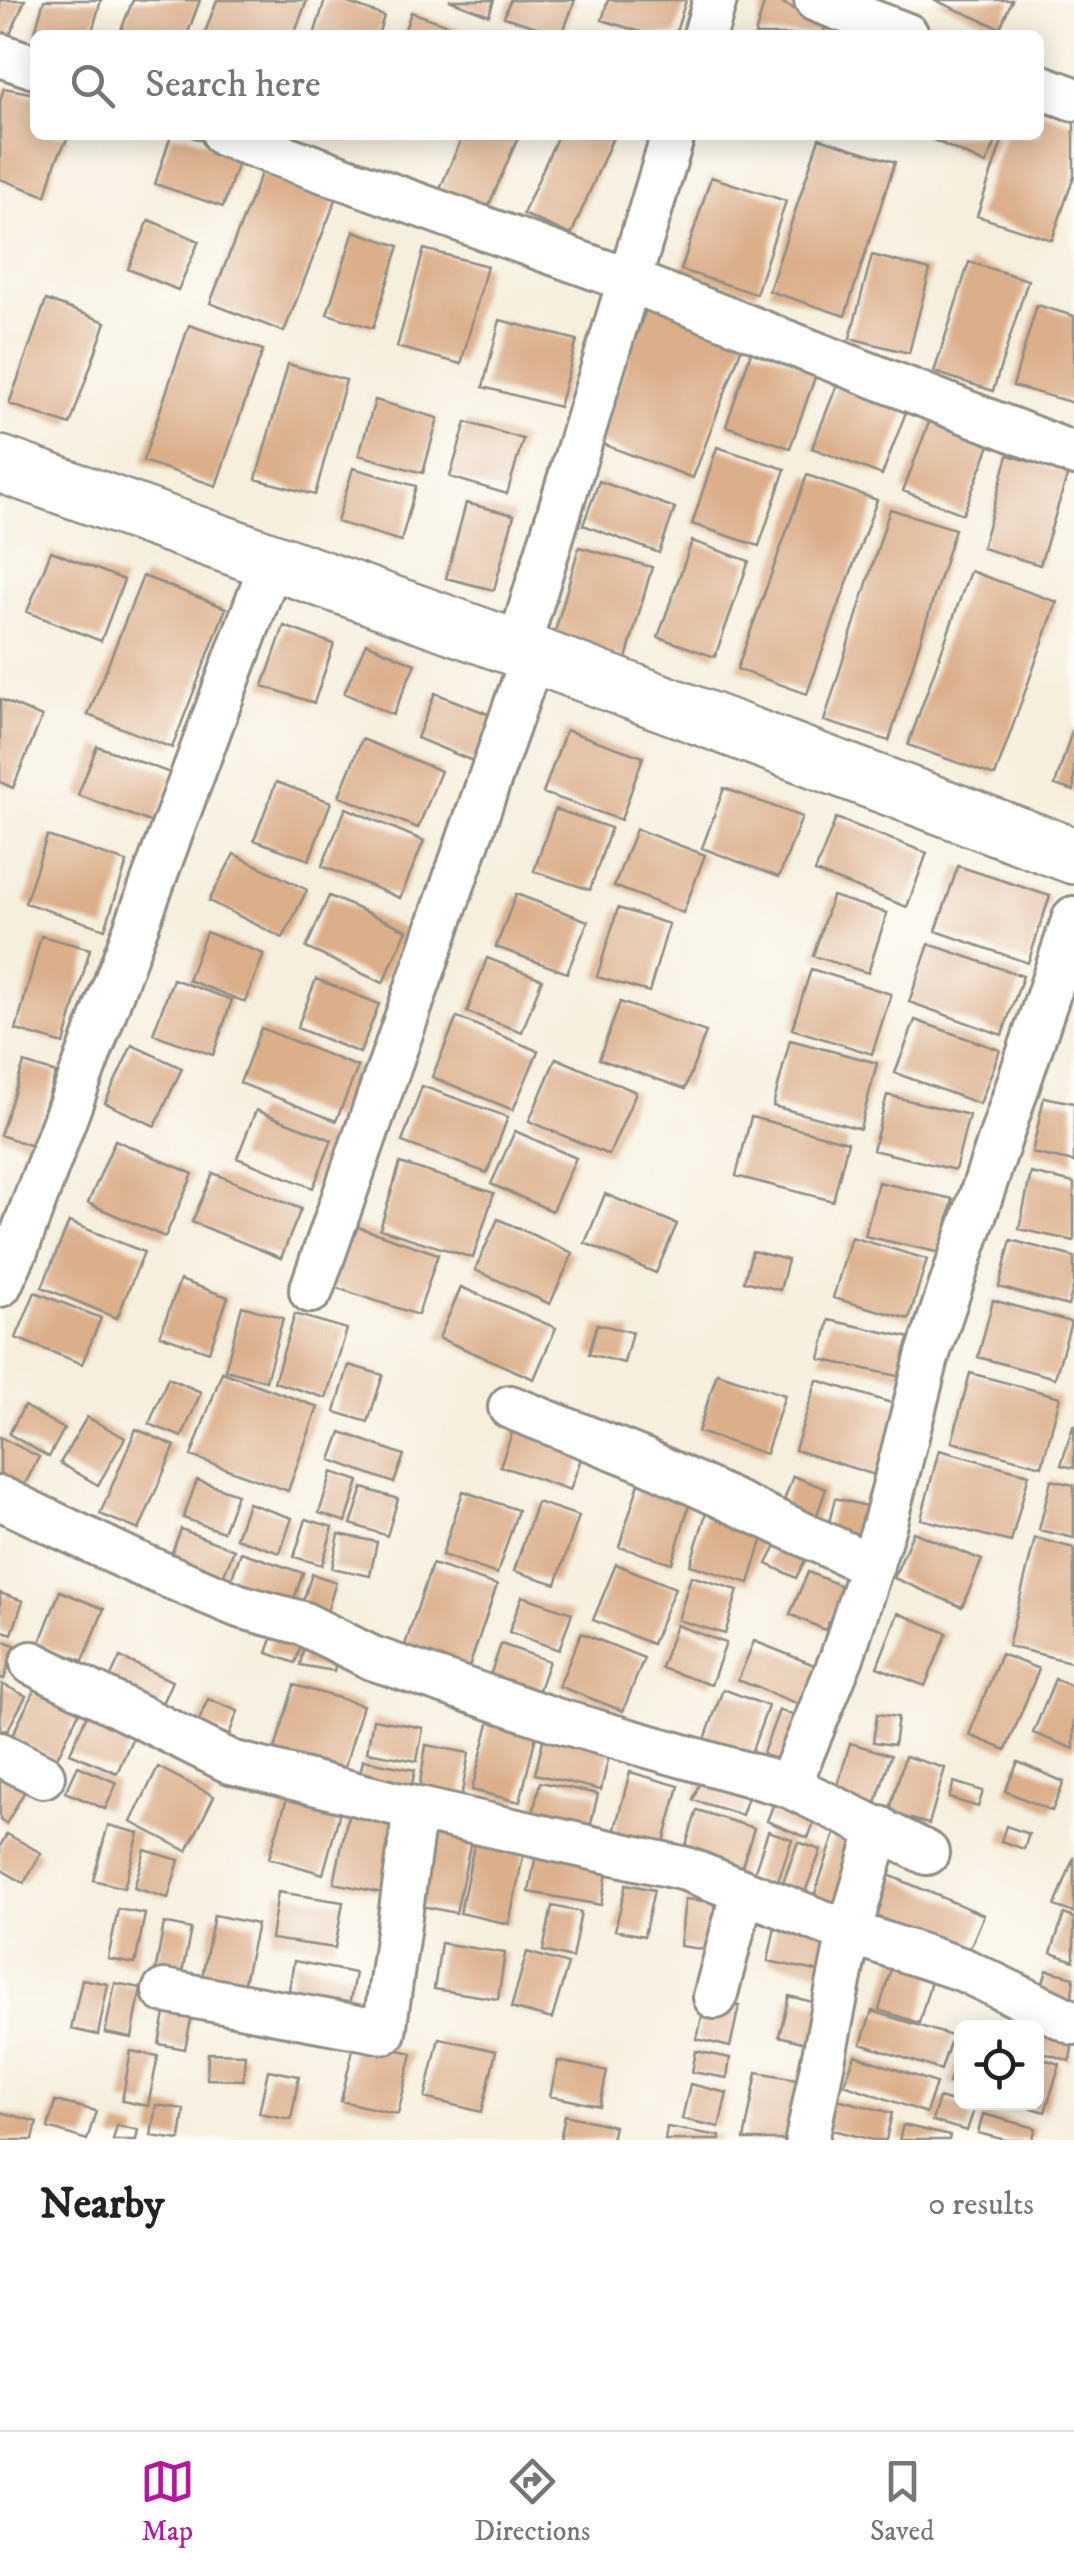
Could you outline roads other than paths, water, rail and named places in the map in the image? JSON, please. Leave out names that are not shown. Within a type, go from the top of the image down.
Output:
[{"type":"street","points":[[706,30],[716,0]]},
{"type":"street","points":[[816,0],[894,30]]},
{"type":"street","points":[[0,55],[30,66]]},
{"type":"street","points":[[1044,88],[1074,99]]},
{"type":"street","points":[[238,140],[628,280],[1074,454]]},
{"type":"street","points":[[311,1291],[526,652],[628,280],[672,140]]},
{"type":"street","points":[[0,464],[526,652],[1074,856]]},
{"type":"street","points":[[0,1285],[18,1248],[272,561]]},
{"type":"street","points":[[789,1786],[842,1657],[872,1566],[928,1354],[1074,918]]},
{"type":"street","points":[[510,1407],[646,1461],[872,1566]]},
{"type":"street","points":[[0,1498],[138,1563],[239,1606],[302,1623],[372,1658],[556,1720],[789,1786],[926,1854]]},
{"type":"street","points":[[32,1663],[232,1762],[415,1809],[686,1869],[850,1932],[964,1970],[1074,2023]]},
{"type":"street","points":[[0,1754],[42,1776]]},
{"type":"street","points":[[164,1991],[384,2032],[415,1809]]},
{"type":"street","points":[[807,2140],[850,1932],[880,1828]]},
{"type":"street","points":[[715,1998],[743,1891]]}]
